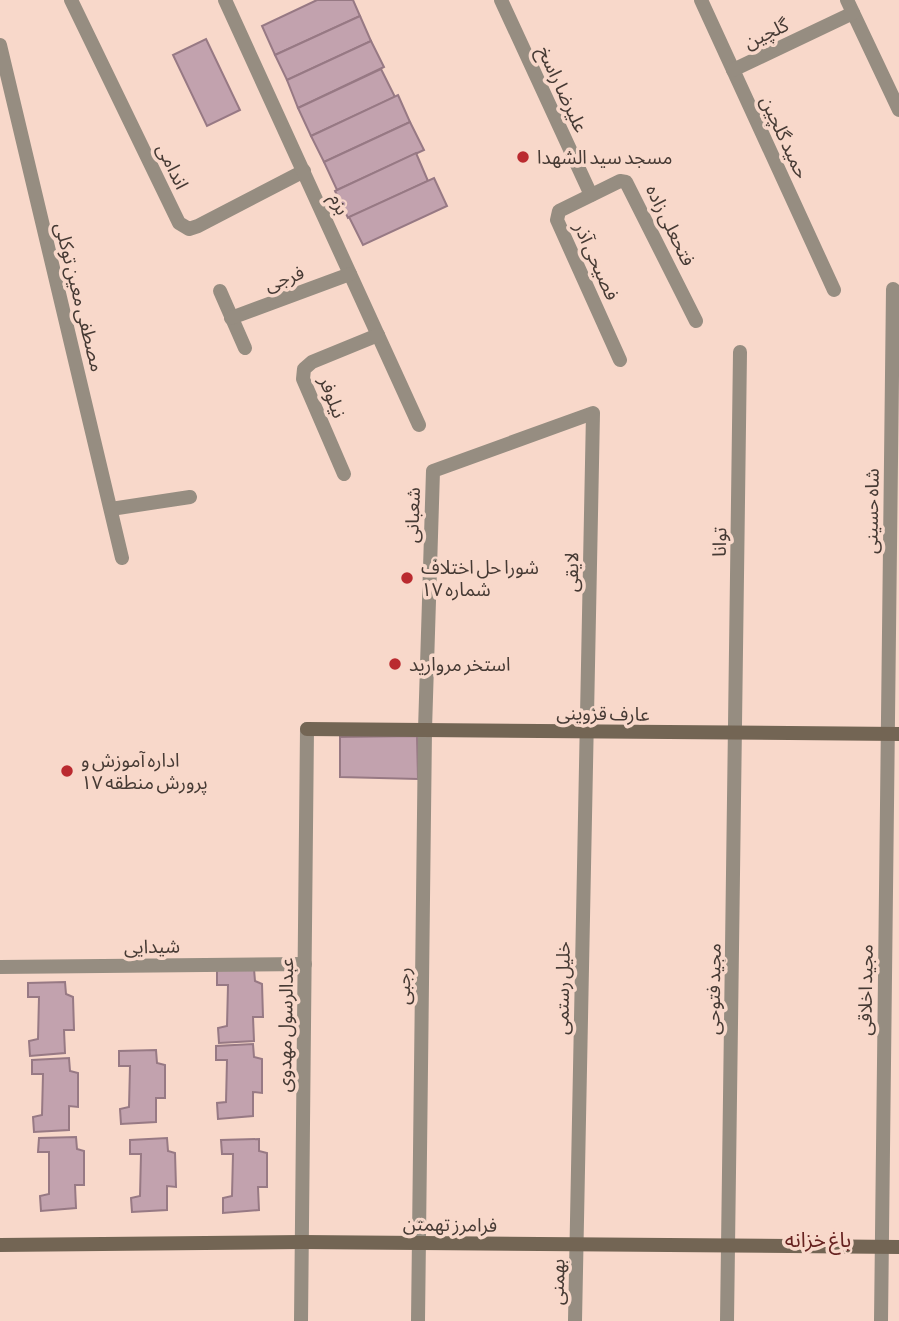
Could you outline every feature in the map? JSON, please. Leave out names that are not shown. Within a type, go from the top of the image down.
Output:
[{"type":"street","name":"اندامی","points":[[72,0],[179,223],[188,229],[198,226],[304,171]]},
{"type":"street","name":"بزم","points":[[225,0],[419,425]]},
{"type":"street","name":"علیرضا راسخ","points":[[501,0],[591,195]]},
{"type":"street","name":"حمید گلچین","points":[[701,0],[834,290]]},
{"type":"street","name":"گلچین","points":[[733,69],[850,6]]},
{"type":"street","points":[[850,6],[899,110]]},
{"type":"street","name":"مصطفی معین توکلی","points":[[0,45],[122,558]]},
{"type":"street","name":"فتحعلی زاده","points":[[591,195],[620,181],[629,185],[696,321]]},
{"type":"street","name":"فصیحی آذر","points":[[591,195],[559,211],[557,220],[620,360]]},
{"type":"street","name":"فرجی","points":[[231,318],[350,274]]},
{"type":"street","name":"شاه حسینی","points":[[893,734],[894,289]]},
{"type":"street","points":[[220,291],[245,348]]},
{"type":"street","name":"نیلوفر","points":[[344,474],[303,379],[304,369],[313,362],[378,335]]},
{"type":"street","name":"توانا","points":[[736,733],[740,352]]},
{"type":"street","name":"شعبانی","points":[[425,730],[433,471],[593,413]]},
{"type":"street","name":"لایقی","points":[[587,732],[593,413]]},
{"type":"street","points":[[111,509],[190,497]]},
{"type":"street","name":"عارف قزوینی","points":[[307,729],[893,734]]},
{"type":"street","name":"عبدالرسول مهدوی","points":[[301,1321],[307,729]]},
{"type":"street","name":"رجبی","points":[[418,1321],[425,730]]},
{"type":"street","name":"خلیل رستمی","points":[[576,1244],[587,732]]},
{"type":"street","name":"مجید فتوحی","points":[[727,1321],[736,733]]},
{"type":"street","name":"مجید اخلاقی","points":[[881,1321],[893,734]]},
{"type":"street","name":"شیدایی","points":[[0,967],[305,964]]},
{"type":"street","name":"فرامرز تهمتن","points":[[0,1245],[302,1242],[899,1247]]},
{"type":"street","name":"بهمنی","points":[[575,1321],[576,1244]]},
{"type":"building","points":[[317,0],[353,0],[360,16],[275,55],[262,26]]},
{"type":"building","points":[[360,16],[371,41],[287,80],[275,55]]},
{"type":"building","points":[[206,39],[240,110],[207,126],[173,55]]},
{"type":"building","points":[[371,41],[384,67],[298,108],[287,80]]},
{"type":"building","points":[[381,69],[395,97],[311,136],[298,108]]},
{"type":"building","points":[[398,95],[410,122],[324,162],[311,136]]},
{"type":"building","points":[[410,122],[424,150],[337,190],[324,162]]},
{"type":"building","points":[[416,153],[428,181],[348,218],[335,191]]},
{"type":"building","points":[[434,178],[447,206],[363,245],[349,217]]},
{"type":"building","points":[[417,736],[418,779],[340,777],[340,737]]},
{"type":"building","points":[[254,969],[255,981],[262,984],[263,1017],[253,1017],[254,1041],[219,1043],[218,1028],[227,1026],[228,985],[217,985],[217,970]]},
{"type":"building","points":[[65,982],[66,994],[73,997],[74,1030],[64,1030],[65,1053],[30,1056],[29,1041],[38,1039],[39,997],[28,997],[28,983]]},
{"type":"building","points":[[253,1044],[254,1057],[262,1059],[262,1093],[253,1092],[253,1116],[218,1119],[217,1103],[226,1102],[227,1060],[216,1060],[216,1046]]},
{"type":"building","points":[[156,1050],[157,1063],[165,1065],[165,1098],[156,1098],[156,1122],[121,1124],[120,1109],[129,1107],[130,1066],[119,1066],[119,1051]]},
{"type":"building","points":[[69,1058],[70,1071],[78,1073],[78,1107],[69,1106],[69,1130],[34,1132],[33,1117],[42,1115],[43,1074],[32,1074],[32,1060]]},
{"type":"building","points":[[76,1137],[77,1149],[84,1151],[84,1185],[75,1185],[76,1208],[41,1211],[40,1196],[49,1194],[49,1152],[38,1152],[39,1138]]},
{"type":"building","points":[[167,1138],[168,1151],[175,1153],[176,1187],[167,1186],[167,1210],[132,1212],[131,1198],[140,1196],[141,1154],[130,1154],[130,1140]]},
{"type":"building","points":[[259,1139],[259,1151],[267,1153],[267,1187],[258,1187],[259,1210],[223,1213],[223,1198],[232,1196],[233,1154],[222,1154],[221,1140]]},
{"type":"place","name":"مسجد سید الشهدا","points":[[523,157]]},
{"type":"place","name":"شورا حل اختلاف شماره ۱۷","points":[[407,578]]},
{"type":"place","name":"استخر مروارید","points":[[395,664]]},
{"type":"place","name":"اداره آموزش و پرورش منطقه ۱۷","points":[[67,771]]},
{"type":"district","name":"باغ خزانه","points":[[818,1239]]}]
